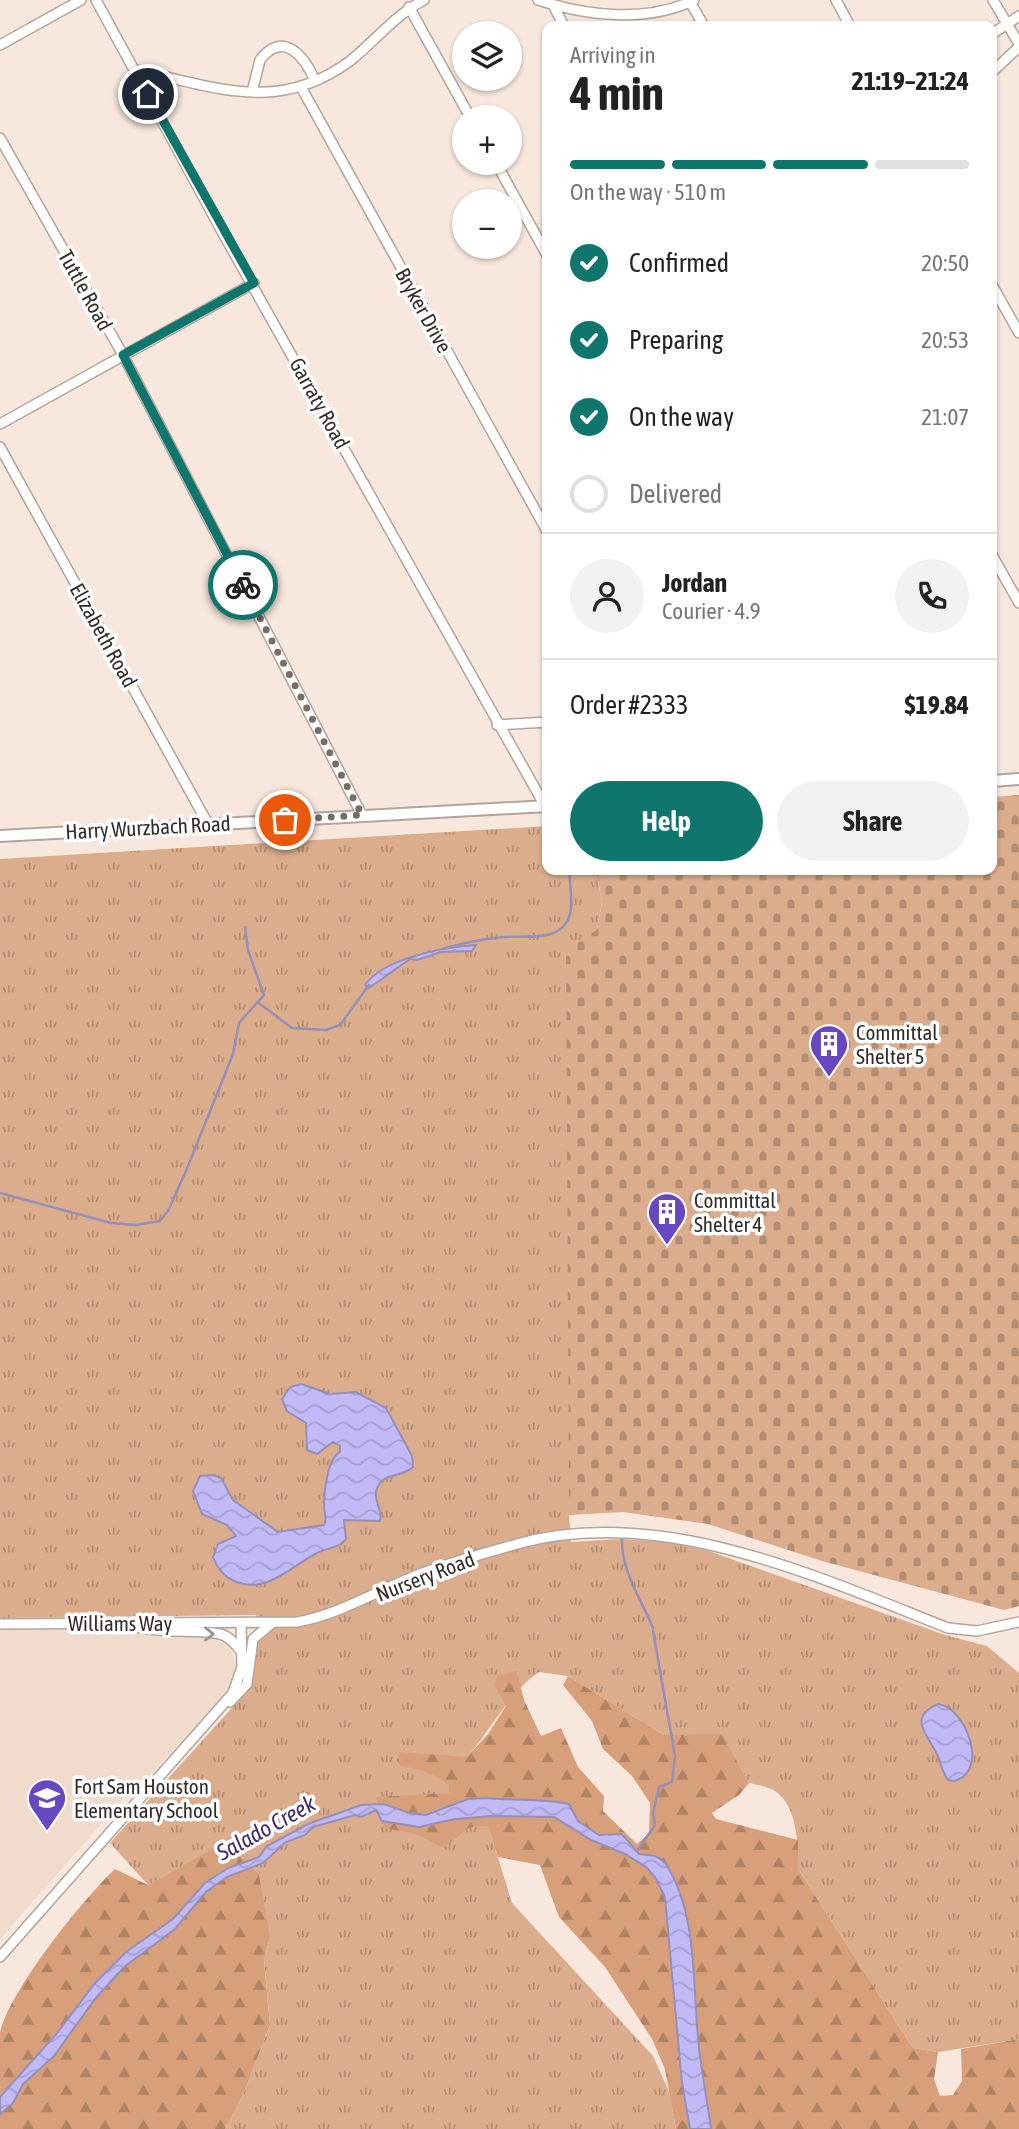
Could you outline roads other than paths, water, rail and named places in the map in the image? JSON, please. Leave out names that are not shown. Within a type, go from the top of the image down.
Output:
[{"type":"main road","points":[[997,781],[1019,779]]},
{"type":"main road","name":"Harry Wurzbach Road","points":[[0,836],[542,806]]},
{"type":"street","points":[[0,45],[81,0]]},
{"type":"street","name":"Garraty Road","points":[[96,0],[497,725],[542,799]]},
{"type":"street","points":[[135,70],[252,92],[280,93],[315,80],[361,52],[409,7],[424,0]]},
{"type":"street","points":[[538,0],[599,14],[655,11],[692,1],[702,21]]},
{"type":"street","points":[[836,0],[847,21]]},
{"type":"street","points":[[993,0],[1019,46],[997,67]]},
{"type":"street","points":[[552,5],[561,21]]},
{"type":"street","points":[[409,7],[463,105]]},
{"type":"street","points":[[997,30],[1019,16]]},
{"type":"street","points":[[252,92],[260,60],[276,48],[291,48],[300,53],[315,80]]},
{"type":"street","name":"Bryker Drive","points":[[300,87],[542,522]]},
{"type":"street","name":"Tuttle Road","points":[[0,138],[123,355],[362,815]]},
{"type":"street","points":[[503,175],[542,246]]},
{"type":"street","points":[[0,424],[254,283]]},
{"type":"street","points":[[997,294],[1019,333]]},
{"type":"street","name":"Elizabeth Road","points":[[0,447],[208,824]]},
{"type":"street","points":[[997,564],[1019,603]]},
{"type":"street","points":[[497,725],[542,722]]},
{"type":"street","name":"Nursery Road","points":[[241,1623],[272,1623],[322,1617],[419,1575],[520,1543],[563,1535],[604,1532],[700,1541],[776,1565],[948,1628],[977,1631],[1019,1622]]},
{"type":"street","points":[[121,1623],[164,1632],[218,1633],[229,1638],[242,1653]]},
{"type":"street","points":[[0,1957],[222,1707],[240,1679],[241,1623]]},
{"type":"street","name":"Williams Way","points":[[0,1624],[241,1623]]},
{"type":"street","points":[[222,1707],[244,1691],[249,1676],[251,1643],[272,1623]]},
{"type":"water","points":[[476,945],[472,951],[441,952],[417,960],[410,959],[369,988],[365,985],[374,976],[400,961],[432,951]]},
{"type":"water","points":[[301,1384],[330,1394],[356,1392],[386,1408],[412,1456],[413,1467],[387,1478],[378,1485],[376,1496],[380,1521],[344,1520],[346,1539],[340,1544],[317,1553],[267,1582],[246,1584],[234,1581],[221,1571],[213,1557],[218,1544],[236,1536],[227,1525],[202,1514],[193,1491],[200,1476],[213,1475],[221,1478],[233,1500],[278,1532],[324,1525],[327,1477],[332,1462],[340,1452],[340,1446],[333,1442],[317,1454],[307,1450],[306,1423],[287,1411],[282,1399],[290,1387]]},
{"type":"water","points":[[938,1704],[957,1716],[970,1740],[971,1766],[965,1775],[954,1781],[946,1777],[922,1727],[923,1715]]},
{"type":"water","points":[[468,1799],[569,1804],[578,1821],[599,1835],[622,1834],[639,1854],[658,1858],[667,1866],[677,1885],[689,1927],[698,2039],[711,2129],[690,2129],[682,2083],[665,1897],[655,1877],[646,1867],[625,1854],[591,1840],[554,1817],[492,1816],[455,1819],[419,1827],[382,1821],[376,1810],[361,1817],[355,1815],[313,1827],[305,1835],[286,1842],[263,1863],[227,1877],[206,1892],[174,1930],[124,1967],[95,1999],[54,2056],[23,2084],[13,2103],[0,2114],[0,2097],[57,2033],[95,1983],[126,1952],[173,1919],[205,1883],[228,1868],[259,1857],[267,1846],[308,1824],[361,1805],[384,1804],[409,1813],[426,1815]]},
{"type":"waterway","points":[[443,949],[503,937],[542,936],[559,930],[566,924],[571,909],[569,875]]},
{"type":"waterway","points":[[0,1193],[111,1223],[135,1225],[160,1221],[168,1211],[186,1171],[233,1054],[239,1023],[264,995],[248,950],[245,927]]},
{"type":"waterway","points":[[259,1003],[292,1028],[326,1030],[340,1025],[369,985]]},
{"type":"waterway","points":[[622,1539],[628,1574],[653,1628]]},
{"type":"waterway","points":[[637,1851],[655,1825],[653,1813],[659,1787],[672,1782],[675,1756],[653,1631]]},
{"type":"place","name":"Committal Shelter 5","points":[[829,1078]]},
{"type":"place","name":"Committal Shelter 4","points":[[667,1246]]},
{"type":"place","name":"Fort Sam Houston Elementary School","points":[[47,1832]]},
{"type":"water label","name":"Salado Creek","points":[[266,1828]]}]
